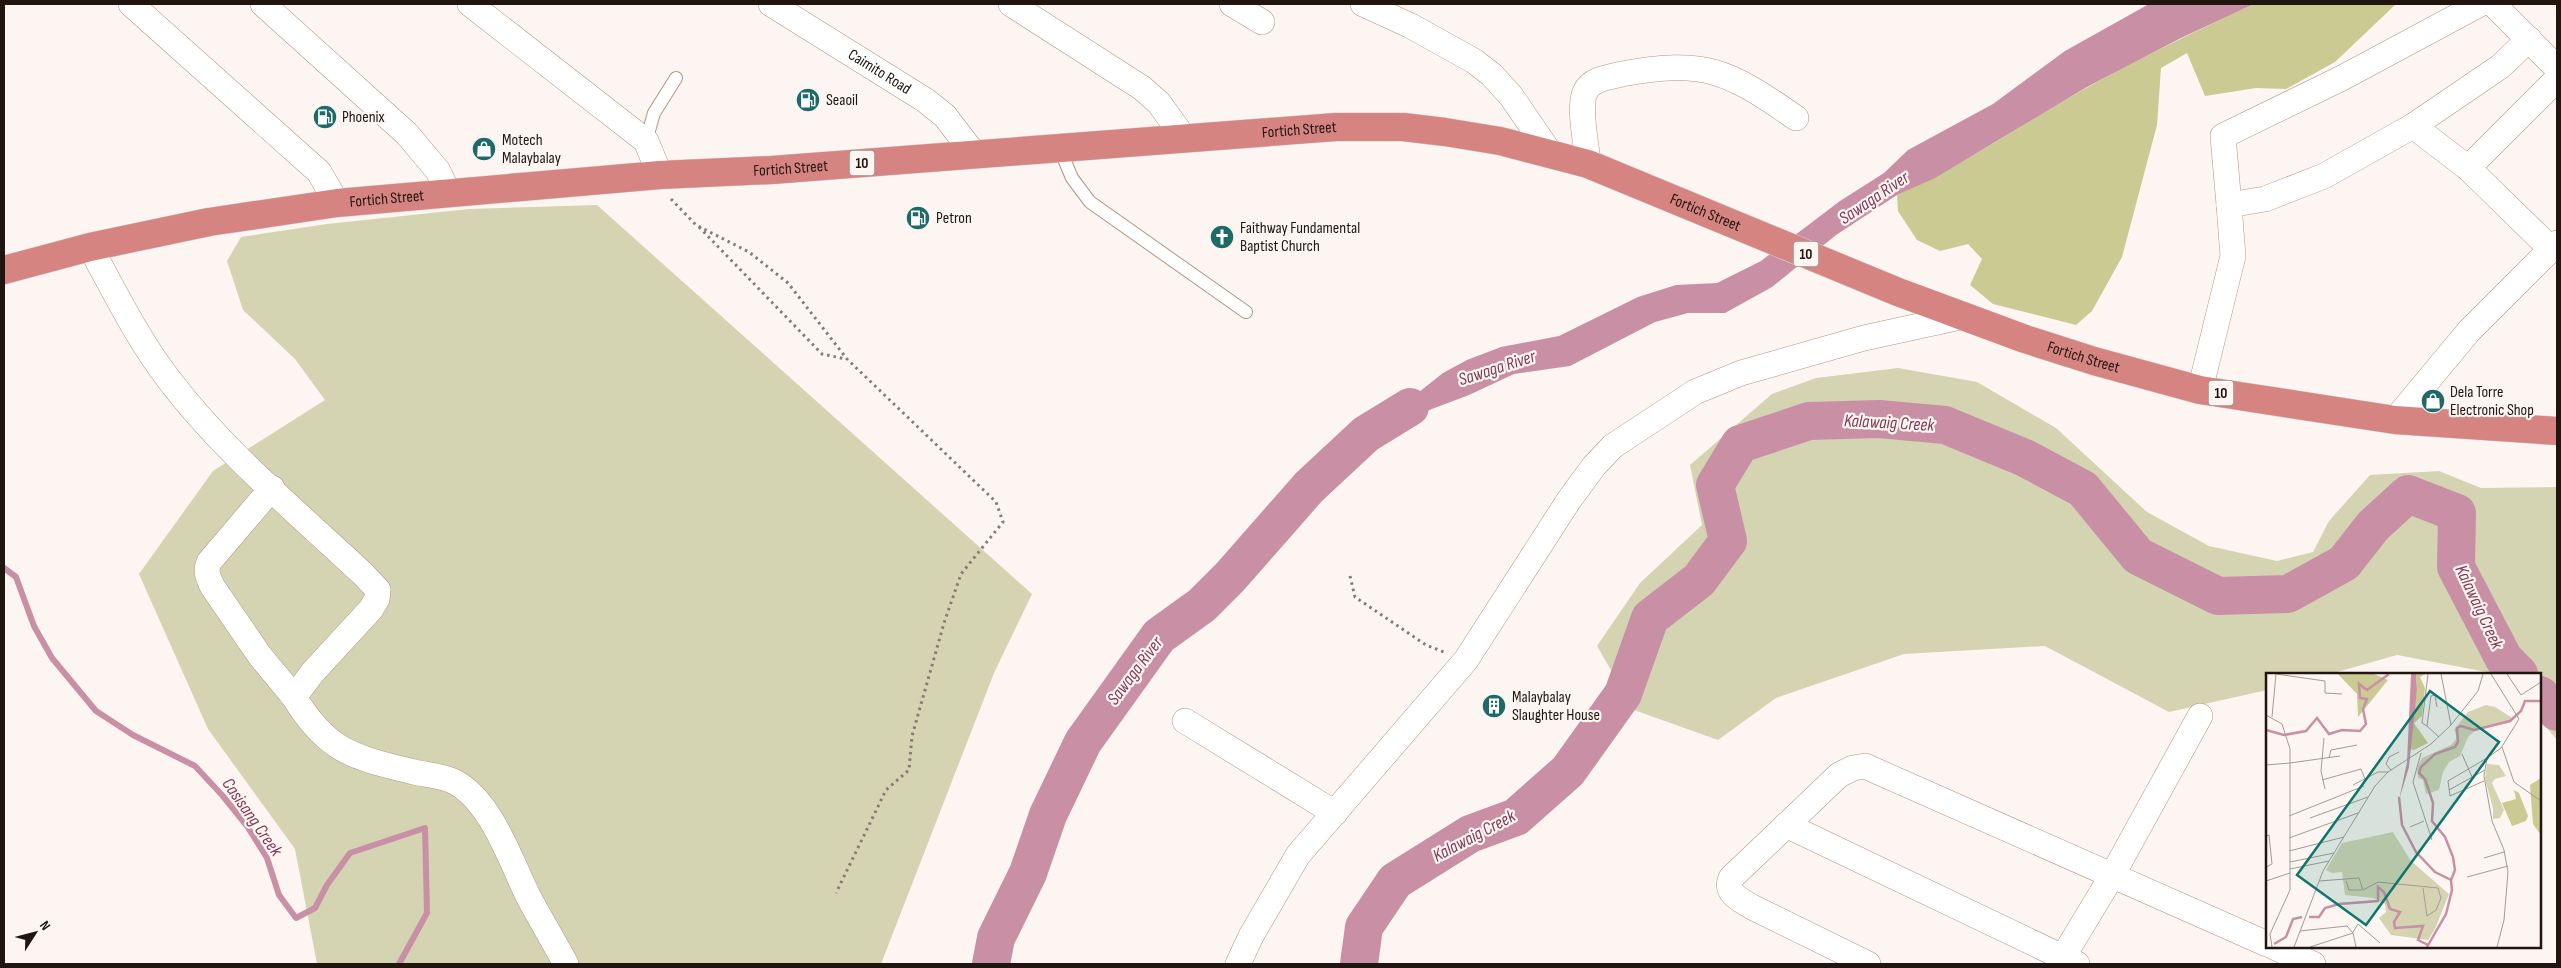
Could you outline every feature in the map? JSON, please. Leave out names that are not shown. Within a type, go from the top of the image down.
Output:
[{"type":"highway","name":"Fortich Street","points":[[4,270],[90,247],[209,222],[337,203],[660,175],[772,170],[1336,127],[1403,127],[1490,140],[1550,153],[1588,164],[1898,292],[2094,361],[2200,390],[2395,420],[2557,430]]},
{"type":"street","points":[[131,4],[319,172],[337,203]]},
{"type":"street","points":[[264,4],[407,134],[438,171],[448,192]]},
{"type":"street","points":[[470,4],[646,141],[660,175]]},
{"type":"street","name":"Caimito Road","points":[[771,4],[925,100],[945,116],[974,154]]},
{"type":"street","points":[[1011,4],[1142,88],[1164,109],[1184,138]]},
{"type":"street","points":[[1232,4],[1262,22]]},
{"type":"street","points":[[1363,4],[1411,26],[1474,61],[1492,75],[1511,96],[1550,153]]},
{"type":"street","points":[[2200,390],[2233,256],[2223,136],[2342,78],[2480,4]]},
{"type":"street","points":[[2468,168],[2556,79],[2529,40],[2493,4]]},
{"type":"street","points":[[2228,205],[2265,198],[2324,176],[2413,126],[2501,66],[2529,40]]},
{"type":"street","points":[[1588,164],[1582,102],[1586,90],[1605,78],[1654,68],[1692,67],[1726,75],[1757,91],[1796,118]]},
{"type":"street","points":[[2395,420],[2469,331],[2554,246],[2468,168],[2413,126]]},
{"type":"street","points":[[90,247],[147,349],[169,381],[206,425],[364,574],[378,590],[377,599],[371,610],[313,672],[294,697]]},
{"type":"street","points":[[1238,964],[1283,878],[1298,855],[1466,660],[1569,500],[1594,466],[1613,446],[1695,392],[1741,373],[1864,338],[1965,316]]},
{"type":"street","points":[[272,488],[209,562],[206,568],[207,576],[212,586],[260,656],[294,697],[319,732],[335,744],[361,758],[454,781],[474,797],[492,822],[529,899],[566,964]]},
{"type":"street","points":[[1786,825],[2070,961],[2113,874],[2200,716]]},
{"type":"street","points":[[1185,721],[1335,813]]},
{"type":"street","points":[[1868,964],[1752,907],[1732,892],[1729,887],[1731,878],[1839,775],[1853,768],[1865,766],[2113,874],[2266,944]]},
{"type":"street","points":[[2276,948],[2313,964]]},
{"type":"lane","points":[[646,141],[654,113],[676,78]]},
{"type":"lane","points":[[1059,147],[1072,178],[1090,202],[1246,312]]},
{"type":"path","points":[[660,175],[671,199],[822,354],[847,359]]},
{"type":"path","points":[[696,225],[749,252],[788,283],[847,359],[996,502],[1002,522],[962,574],[944,623],[912,736],[910,770],[886,790],[836,892]]},
{"type":"path","points":[[1350,576],[1355,597],[1426,645],[1466,660]]},
{"type":"green space","points":[[2254,4],[2396,4],[2335,62],[2286,89],[2256,88],[2205,96],[2187,53],[2161,68],[2157,125],[2122,257],[2092,311],[2076,325],[1993,304],[1970,285],[1982,259],[1968,244],[1940,251],[1917,240],[1898,211],[1897,195],[1970,157],[2108,76]]},
{"type":"green space","points":[[597,205],[1032,594],[994,673],[881,964],[317,964],[295,849],[208,729],[139,574],[213,471],[325,400],[295,359],[243,310],[227,261],[241,237],[327,224],[469,209]]},
{"type":"green space","points":[[1898,368],[1977,382],[2056,428],[2147,512],[2209,546],[2277,561],[2313,552],[2329,521],[2370,475],[2439,471],[2481,488],[2557,487],[2557,740],[2541,721],[2541,673],[2492,673],[2397,655],[2334,673],[2266,673],[2266,690],[2169,712],[2045,646],[1904,654],[1776,698],[1718,740],[1634,710],[1597,646],[1640,583],[1702,525],[1690,465],[1772,394],[1816,378]]},
{"type":"water","points":[[2149,4],[2254,4],[2181,38],[2087,87],[1935,178],[1897,195],[1836,235],[1772,287],[1725,313],[1688,313],[1655,322],[1570,366],[1514,374],[1469,395],[1366,434],[1443,373],[1467,360],[1501,347],[1559,336],[1638,297],[1676,285],[1717,283],[1761,261],[1840,201],[1884,173],[1908,150],[1993,104],[2065,51]]},
{"type":"waterway","name":"Sawaga River","points":[[991,964],[996,938],[1028,873],[1048,815],[1083,742],[1159,636],[1202,605],[1230,577],[1309,487],[1366,434],[1410,407]]},
{"type":"waterway","name":"Kalawaig Creek","points":[[1359,964],[1364,927],[1395,881],[1470,834],[1516,817],[1568,771],[1623,694],[1650,618],[1699,580],[1728,541],[1715,485],[1740,444],[1809,421],[1879,419],[1945,425],[2025,458],[2083,489],[2138,556],[2218,596],[2288,594],[2344,563],[2373,526],[2408,494],[2457,513],[2456,567],[2504,659],[2518,673]]},
{"type":"waterway","name":"Casisang Creek","points":[[4,568],[16,577],[34,626],[52,658],[96,711],[133,735],[195,766],[222,795],[247,826],[267,858],[279,895],[296,918],[315,908],[327,885],[350,853],[425,828],[427,913],[399,964]]},
{"type":"waterway","name":"Kalawaig Creek","points":[[2541,696],[2557,712]]},
{"type":"place","name":"Seaoil","points":[[808,100]]},
{"type":"place","name":"Phoenix","points":[[325,117]]},
{"type":"place","name":"Motech Malaybalay","points":[[484,149]]},
{"type":"place","name":"Petron","points":[[918,218]]},
{"type":"place","name":"Faithway Fundamental Baptist Church","points":[[1222,237]]},
{"type":"place","name":"Dela Torre Electronic Shop","points":[[2433,401]]},
{"type":"place","name":"Malaybalay Slaughter House","points":[[1494,706]]}]
